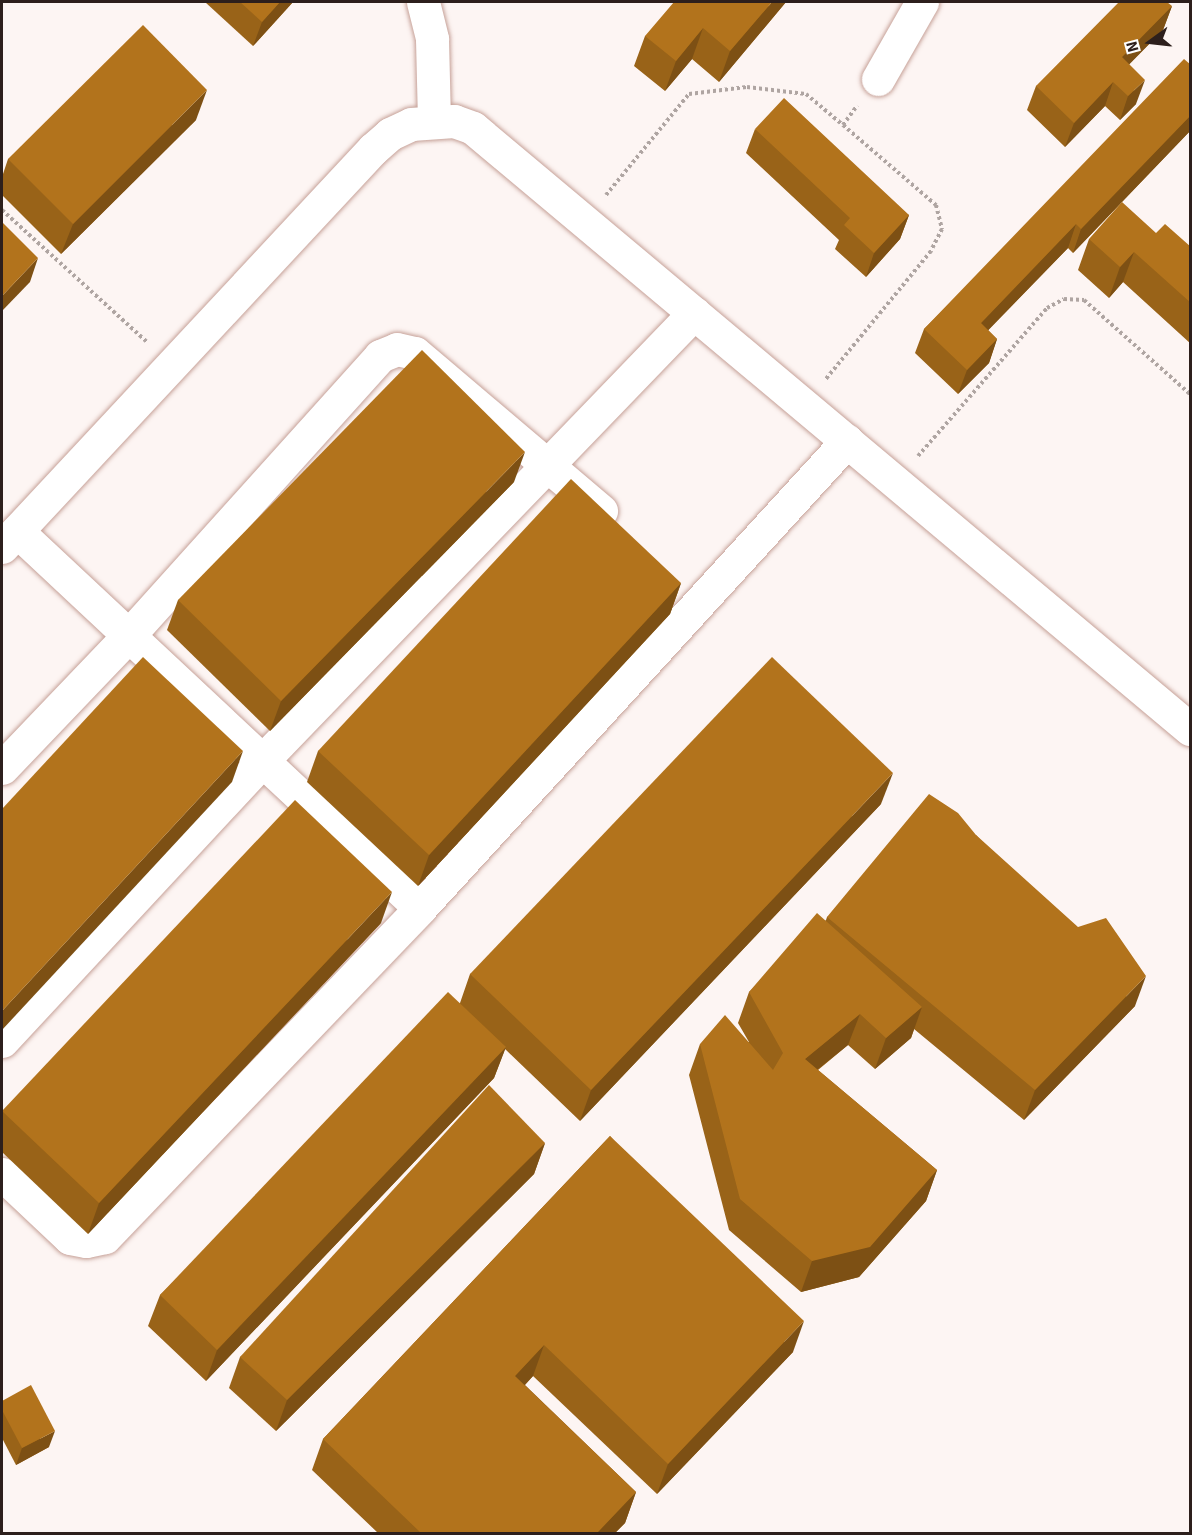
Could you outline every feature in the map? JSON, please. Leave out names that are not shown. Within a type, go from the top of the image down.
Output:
[{"type":"street","points":[[423,2],[432,39],[434,120]]},
{"type":"street","points":[[878,79],[922,2]]},
{"type":"street","points":[[420,908],[130,634],[9,539],[373,149],[390,134],[411,124],[434,120],[473,128],[1191,729]]},
{"type":"street","points":[[2,1041],[263,760],[694,313]]},
{"type":"street","points":[[2,768],[130,634],[380,356],[397,348],[415,353],[549,464],[625,533]]},
{"type":"street","points":[[2,1174],[70,1238],[86,1241],[105,1237],[420,908],[847,441]]},
{"type":"street","points":[[675,578],[700,601]]},
{"type":"path","points":[[584,221],[689,94],[747,87],[806,94],[843,125],[936,205],[942,229],[931,251],[804,406]]},
{"type":"path","points":[[2,210],[172,365]]},
{"type":"path","points":[[895,482],[1047,308],[1064,299],[1084,300],[1191,394]]},
{"type":"building","points":[[240,2],[280,2],[262,22]]},
{"type":"building","points":[[674,2],[772,2],[730,51],[703,28],[676,61],[645,36]]},
{"type":"building","points":[[1119,2],[1167,2],[1172,6],[1122,57],[1145,80],[1128,96],[1113,82],[1074,123],[1036,86]]},
{"type":"building","points":[[143,25],[207,90],[73,224],[8,159]]},
{"type":"building","points":[[1184,59],[1191,65],[1191,115],[1081,229],[1076,224],[981,323],[997,339],[967,370],[924,329]]},
{"type":"building","points":[[784,98],[909,215],[874,253],[844,225],[850,218],[755,129]]},
{"type":"building","points":[[1122,202],[1156,233],[1165,224],[1191,247],[1191,303],[1134,252],[1120,267],[1089,239]]},
{"type":"building","points":[[2,222],[38,258],[2,296]]},
{"type":"building","points":[[422,350],[525,452],[281,701],[178,600]]},
{"type":"building","points":[[571,479],[681,583],[429,855],[318,751]]},
{"type":"building","points":[[143,657],[243,751],[2,1011],[2,809]]},
{"type":"building","points":[[772,657],[893,773],[591,1090],[470,974]]},
{"type":"building","points":[[929,794],[958,813],[976,835],[1078,927],[1106,918],[1146,976],[1035,1090],[827,917]]},
{"type":"building","points":[[295,800],[392,892],[99,1203],[2,1111]]},
{"type":"building","points":[[817,913],[922,1007],[886,1038],[860,1014],[805,1059],[937,1170],[870,1247],[812,1261],[740,1199],[700,1044],[725,1015],[773,1070],[783,1053],[749,992]]},
{"type":"building","points":[[448,992],[506,1047],[217,1350],[160,1295]]},
{"type":"building","points":[[489,1085],[545,1143],[287,1400],[240,1357]]},
{"type":"building","points":[[610,1136],[804,1321],[668,1464],[544,1345],[515,1376],[636,1492],[597,1533],[421,1533],[323,1439]]},
{"type":"building","points":[[31,1385],[55,1431],[22,1448],[2,1410],[2,1401]]}]
